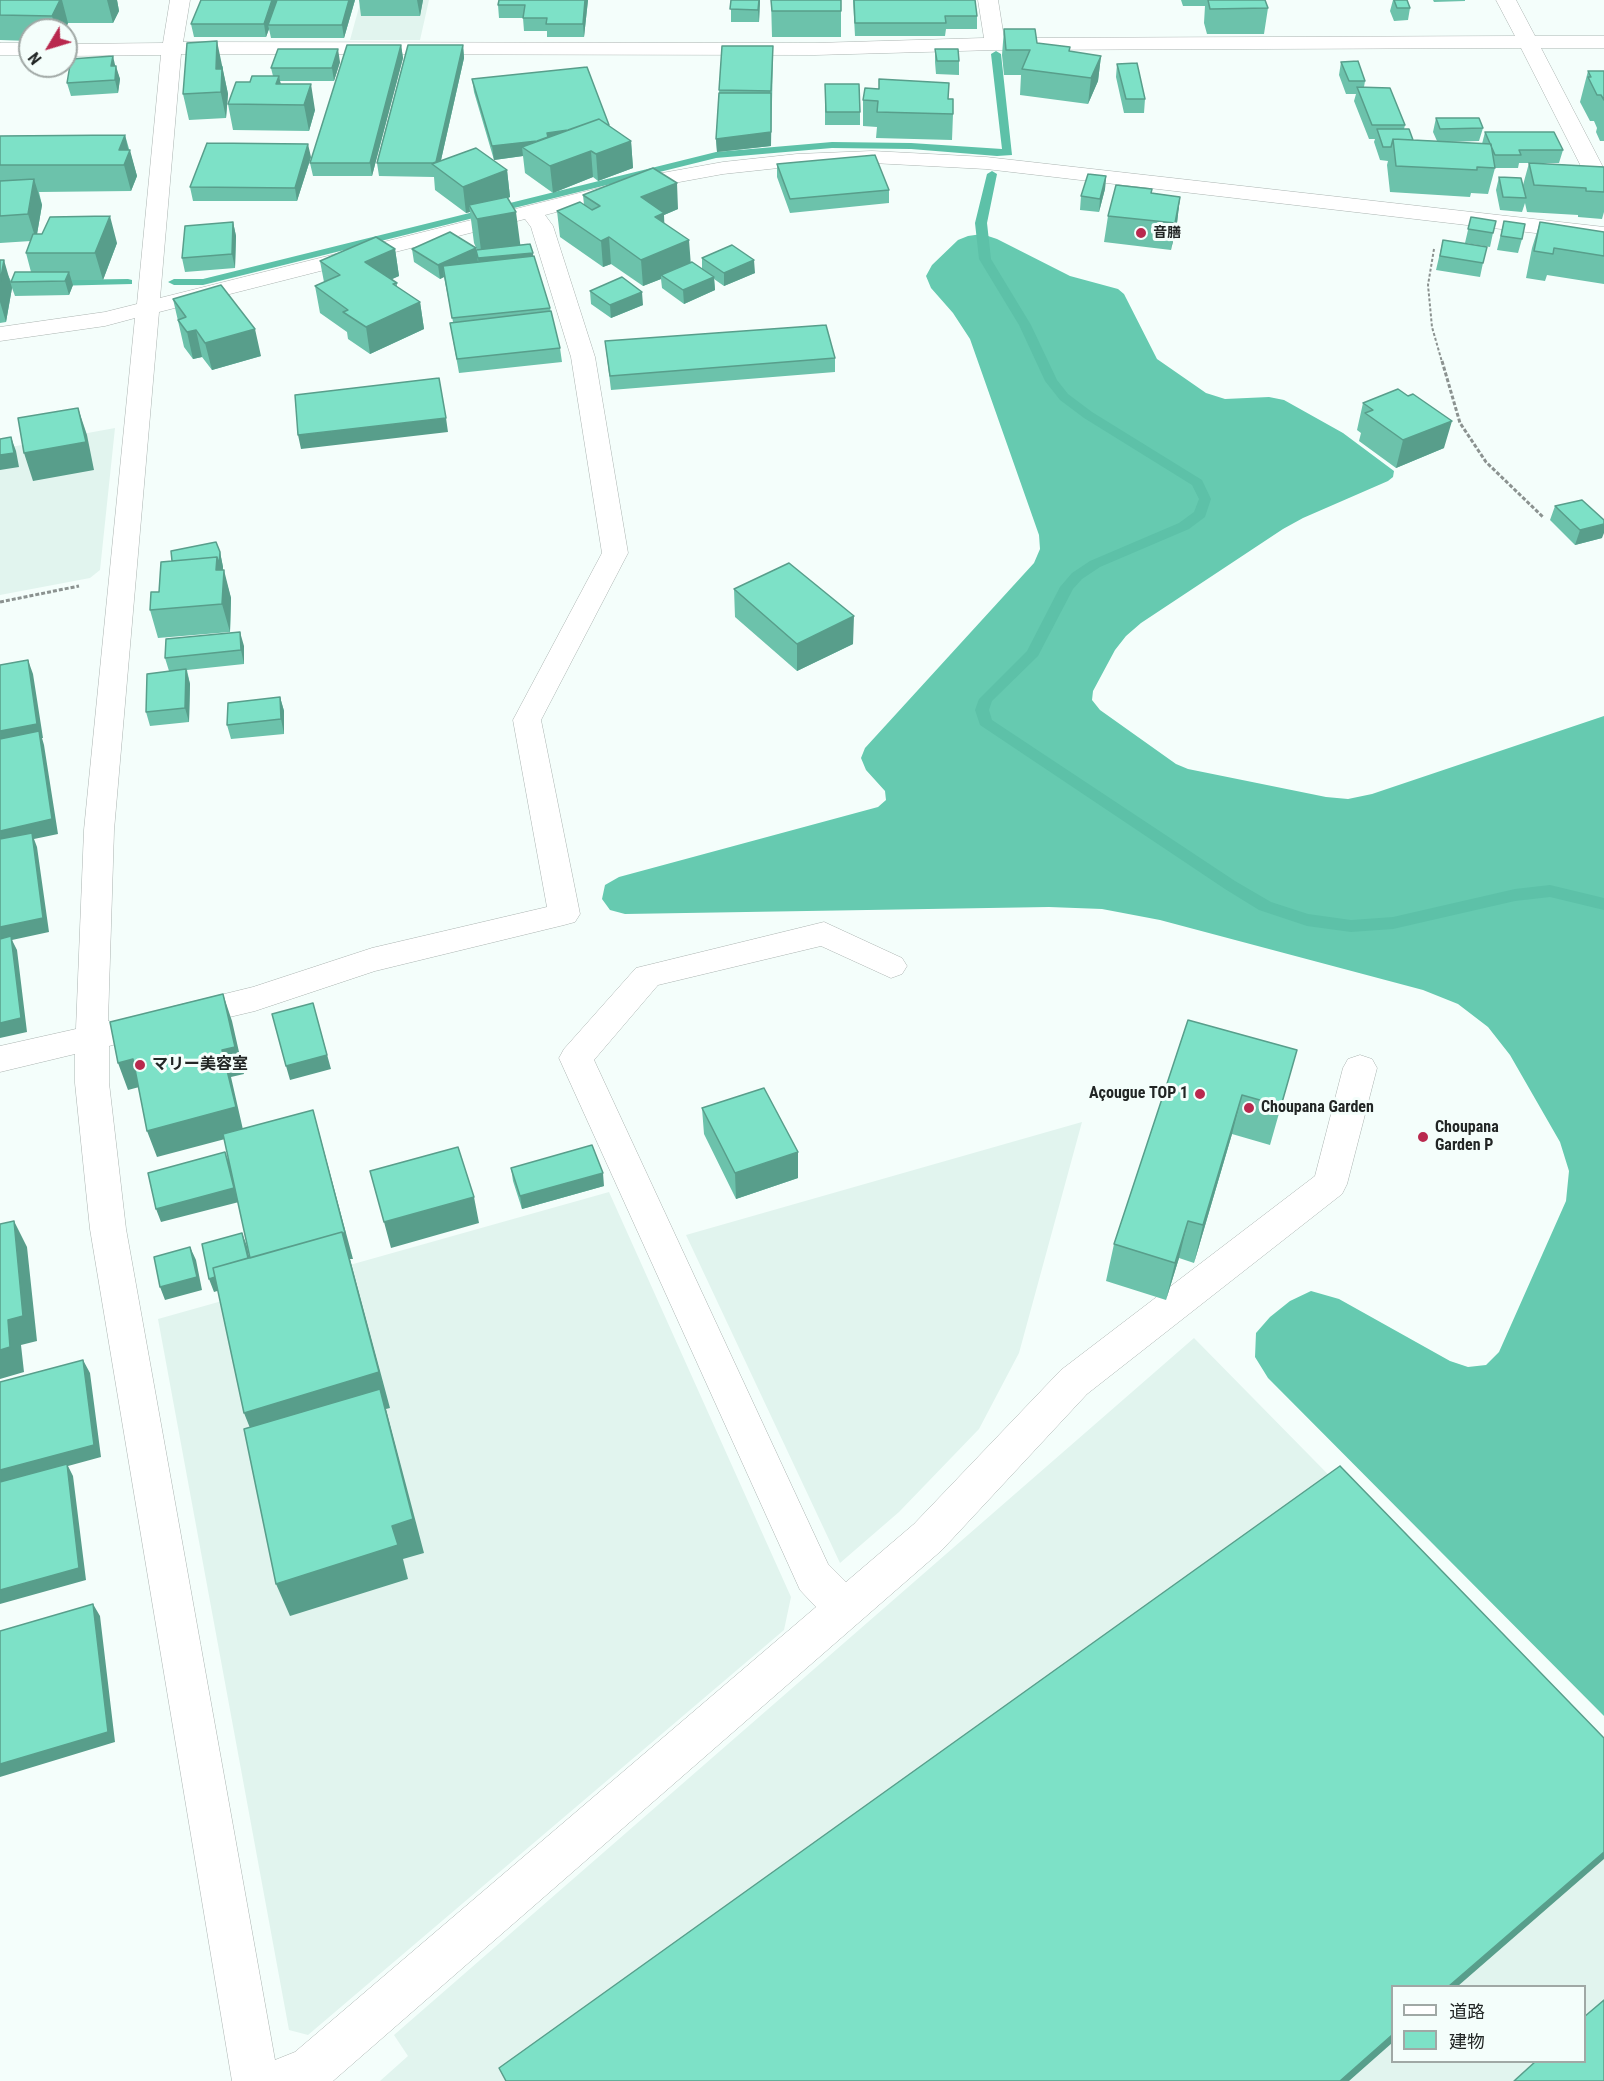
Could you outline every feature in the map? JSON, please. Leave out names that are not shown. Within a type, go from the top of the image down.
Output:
[{"type":"street","points":[[180,0],[172,49],[99,830],[91,1038],[95,1130],[108,1228],[255,2081]]},
{"type":"street","points":[[988,0],[995,44]]},
{"type":"street","points":[[1506,0],[1604,190]]},
{"type":"street","points":[[78,50],[814,49],[995,44],[1604,42]]},
{"type":"street","points":[[0,49],[18,49]]},
{"type":"street","points":[[0,334],[105,319],[651,182],[723,168],[797,160],[872,157],[986,162],[1604,234]]},
{"type":"street","points":[[0,1059],[255,999],[372,960],[564,914],[527,720],[615,553],[583,357],[542,226],[531,212]]},
{"type":"street","points":[[845,1610],[814,1577],[576,1058],[646,976],[824,934],[891,966]]},
{"type":"street","points":[[280,2081],[310,2070],[928,1537],[1074,1382],[1330,1184],[1360,1068]]},
{"type":"path","points":[[1441,214],[1430,265],[1429,305],[1432,327],[1453,404],[1460,423],[1486,462],[1543,518]]},
{"type":"path","points":[[0,602],[95,583],[123,580]]},
{"type":"shaded area","points":[[361,0],[429,0],[420,40],[350,40]]},
{"type":"shaded area","points":[[115,428],[100,570],[90,578],[0,595],[0,449]]},
{"type":"shaded area","points":[[1082,1122],[1019,1353],[979,1429],[899,1512],[840,1563],[686,1235]]},
{"type":"shaded area","points":[[609,1192],[791,1597],[784,1630],[308,2035],[289,2030],[158,1319]]},
{"type":"shaded area","points":[[1194,1338],[1604,1755],[1604,2081],[380,2081],[408,2056],[394,2035]]},
{"type":"green space","points":[[982,234],[997,239],[1070,276],[1118,289],[1124,294],[1157,359],[1206,393],[1225,399],[1269,397],[1284,400],[1343,433],[1394,471],[1393,477],[1388,481],[1283,529],[1141,623],[1115,650],[1093,691],[1092,700],[1100,710],[1176,764],[1188,769],[1326,797],[1348,799],[1372,794],[1604,716],[1604,1716],[1268,1378],[1255,1357],[1256,1333],[1270,1317],[1290,1301],[1311,1291],[1339,1299],[1450,1361],[1468,1367],[1486,1365],[1499,1352],[1566,1201],[1569,1171],[1560,1142],[1510,1055],[1488,1027],[1458,1004],[1423,990],[1160,920],[1102,909],[1049,907],[625,914],[610,910],[602,899],[605,885],[619,877],[878,807],[886,800],[885,791],[866,770],[861,758],[865,748],[1034,563],[1040,549],[1039,535],[970,339],[953,313],[931,288],[926,276],[932,265],[958,240]]},
{"type":"building","points":[[0,0],[60,0],[52,16],[0,15]]},
{"type":"building","points":[[201,0],[272,0],[264,24],[191,24]]},
{"type":"building","points":[[277,0],[349,0],[342,25],[268,25]]},
{"type":"building","points":[[499,0],[585,0],[583,24],[546,24],[547,18],[523,18],[525,5],[498,5]]},
{"type":"building","points":[[731,0],[759,0],[758,10],[730,9]]},
{"type":"building","points":[[771,0],[841,0],[841,11],[772,11]]},
{"type":"building","points":[[854,0],[975,0],[977,16],[945,16],[946,23],[855,23]]},
{"type":"building","points":[[1208,0],[1265,0],[1268,8],[1210,9]]},
{"type":"building","points":[[1394,0],[1407,0],[1410,8],[1397,8]]},
{"type":"building","points":[[1004,29],[1035,29],[1037,43],[1070,47],[1069,51],[1101,56],[1091,78],[1022,69],[1030,50],[1006,50]]},
{"type":"building","points":[[217,41],[216,69],[222,69],[221,92],[183,94],[187,43]]},
{"type":"building","points":[[347,45],[401,45],[370,163],[310,163]]},
{"type":"building","points":[[408,45],[463,45],[436,162],[377,163]]},
{"type":"building","points":[[722,46],[773,46],[771,91],[719,90]]},
{"type":"building","points":[[278,49],[338,49],[332,68],[271,68]]},
{"type":"building","points":[[935,49],[958,49],[959,61],[937,61]]},
{"type":"building","points":[[113,56],[111,66],[116,66],[115,80],[67,83],[68,78],[78,78],[78,58]]},
{"type":"building","points":[[1358,61],[1365,81],[1349,81],[1341,62]]},
{"type":"building","points":[[1137,63],[1145,99],[1126,99],[1117,64]]},
{"type":"building","points":[[587,67],[609,125],[599,119],[568,130],[547,133],[548,137],[537,141],[492,146],[472,79]]},
{"type":"building","points":[[1588,71],[1604,71],[1604,100],[1601,95],[1597,95],[1588,77],[1591,77]]},
{"type":"building","points":[[252,76],[279,76],[276,84],[311,84],[304,105],[228,104],[236,82],[250,82]]},
{"type":"building","points":[[879,79],[949,83],[948,99],[953,99],[953,114],[877,112],[878,101],[863,100],[865,88],[879,89]]},
{"type":"building","points":[[825,84],[859,84],[860,112],[826,112]]},
{"type":"building","points":[[1357,87],[1390,88],[1405,125],[1372,125]]},
{"type":"building","points":[[719,93],[771,93],[771,132],[716,139]]},
{"type":"building","points":[[1436,118],[1479,118],[1483,128],[1440,129]]},
{"type":"building","points":[[599,119],[631,141],[596,154],[591,151],[550,166],[522,147]]},
{"type":"building","points":[[1377,129],[1409,129],[1413,140],[1393,139],[1391,147],[1383,147]]},
{"type":"building","points":[[1485,132],[1554,132],[1563,150],[1519,150],[1521,155],[1495,155]]},
{"type":"building","points":[[125,135],[119,150],[130,150],[124,165],[0,165],[0,136]]},
{"type":"building","points":[[1393,139],[1491,144],[1495,168],[1477,167],[1477,170],[1396,166]]},
{"type":"building","points":[[207,143],[308,144],[295,188],[190,187]]},
{"type":"building","points":[[476,148],[507,170],[463,187],[432,164]]},
{"type":"building","points":[[875,155],[889,190],[790,199],[777,164]]},
{"type":"building","points":[[1529,163],[1604,167],[1604,192],[1586,191],[1586,188],[1534,185]]},
{"type":"building","points":[[653,168],[677,183],[641,197],[664,213],[655,217],[689,240],[641,260],[609,237],[601,241],[557,211],[580,202],[592,210],[600,206],[583,195]]},
{"type":"building","points":[[1088,174],[1106,176],[1100,199],[1081,196]]},
{"type":"building","points":[[1499,177],[1521,178],[1526,198],[1503,197]]},
{"type":"building","points":[[34,179],[28,214],[0,216],[0,181]]},
{"type":"building","points":[[1116,185],[1152,189],[1151,193],[1180,197],[1175,223],[1108,216]]},
{"type":"building","points":[[507,197],[516,212],[477,219],[469,205]]},
{"type":"building","points":[[110,216],[95,253],[26,253],[33,234],[42,234],[50,217]]},
{"type":"building","points":[[1471,217],[1496,221],[1493,233],[1468,229]]},
{"type":"building","points":[[1504,221],[1525,224],[1522,239],[1501,236]]},
{"type":"building","points":[[233,222],[232,254],[182,258],[185,226]]},
{"type":"building","points":[[1540,222],[1604,232],[1604,256],[1554,248],[1553,254],[1534,251]]},
{"type":"building","points":[[450,232],[476,248],[438,265],[412,249]]},
{"type":"building","points":[[376,237],[395,249],[365,262],[397,283],[393,284],[420,302],[366,327],[343,312],[348,310],[315,286],[340,275],[320,261]]},
{"type":"building","points":[[1443,240],[1487,247],[1483,263],[1440,256]]},
{"type":"building","points":[[530,244],[533,253],[478,258],[476,250]]},
{"type":"building","points":[[732,245],[754,260],[724,273],[702,258]]},
{"type":"building","points":[[534,256],[550,308],[452,318],[443,266]]},
{"type":"building","points":[[0,260],[4,260],[0,283]]},
{"type":"building","points":[[692,262],[714,277],[683,290],[661,275]]},
{"type":"building","points":[[15,272],[69,272],[65,281],[11,282]]},
{"type":"building","points":[[622,277],[642,292],[610,305],[590,291]]},
{"type":"building","points":[[221,285],[255,329],[205,343],[196,330],[187,332],[178,320],[186,317],[173,299]]},
{"type":"building","points":[[551,311],[560,348],[457,359],[450,323]]},
{"type":"building","points":[[826,325],[835,358],[610,376],[605,341]]},
{"type":"building","points":[[439,378],[446,418],[298,435],[295,395]]},
{"type":"building","points":[[1398,389],[1408,396],[1413,394],[1452,421],[1403,440],[1365,413],[1373,410],[1363,403]]},
{"type":"building","points":[[78,408],[86,442],[24,453],[18,418]]},
{"type":"building","points":[[11,437],[14,453],[0,455],[0,439]]},
{"type":"building","points":[[1582,500],[1604,520],[1604,524],[1580,530],[1555,506]]},
{"type":"building","points":[[216,542],[220,552],[219,565],[217,557],[172,561],[171,551]]},
{"type":"building","points":[[217,557],[216,570],[224,570],[222,604],[150,610],[151,592],[159,592],[161,562]]},
{"type":"building","points":[[789,563],[854,616],[797,644],[734,589]]},
{"type":"building","points":[[240,632],[241,650],[165,658],[166,639]]},
{"type":"building","points":[[28,660],[37,724],[0,731],[0,665]]},
{"type":"building","points":[[186,669],[185,708],[146,712],[147,674]]},
{"type":"building","points":[[280,697],[281,719],[227,725],[228,703]]},
{"type":"building","points":[[39,731],[52,819],[0,831],[0,739]]},
{"type":"building","points":[[32,833],[43,918],[0,927],[0,839]]},
{"type":"building","points":[[11,936],[21,1018],[0,1023],[0,939]]},
{"type":"building","points":[[223,994],[235,1047],[222,1050],[236,1107],[147,1131],[133,1059],[118,1063],[110,1022]]},
{"type":"building","points":[[313,1003],[327,1055],[286,1066],[272,1014]]},
{"type":"building","points":[[1188,1020],[1297,1050],[1281,1106],[1242,1095],[1203,1225],[1188,1221],[1175,1263],[1114,1244]]},
{"type":"building","points":[[764,1088],[798,1152],[735,1173],[702,1108]]},
{"type":"building","points":[[313,1110],[345,1233],[250,1258],[223,1134]]},
{"type":"building","points":[[592,1145],[603,1173],[520,1196],[511,1168]]},
{"type":"building","points":[[458,1147],[474,1197],[384,1222],[370,1171]]},
{"type":"building","points":[[225,1152],[234,1188],[156,1209],[148,1173]]},
{"type":"building","points":[[14,1221],[23,1316],[8,1320],[10,1347],[0,1350],[0,1224]]},
{"type":"building","points":[[342,1232],[379,1372],[244,1413],[213,1268]]},
{"type":"building","points":[[242,1233],[248,1258],[213,1268],[215,1277],[209,1279],[202,1244]]},
{"type":"building","points":[[190,1247],[197,1277],[160,1287],[154,1257]]},
{"type":"building","points":[[83,1360],[94,1445],[0,1470],[0,1382]]},
{"type":"building","points":[[380,1389],[413,1519],[392,1526],[398,1545],[276,1584],[244,1429]]},
{"type":"building","points":[[67,1464],[79,1568],[0,1590],[0,1482]]},
{"type":"building","points":[[1340,1466],[1604,1738],[1604,1852],[1450,1985],[1391,1985],[1391,2036],[1340,2081],[506,2081],[499,2068]]},
{"type":"building","points":[[93,1604],[108,1732],[0,1764],[0,1631]]},
{"type":"building","points":[[1604,2000],[1604,2081],[1514,2081],[1534,2063],[1586,2063],[1586,2015]]},
{"type":"waterway","points":[[996,54],[1008,153],[997,152]]},
{"type":"waterway","points":[[174,282],[203,282],[716,155],[832,145],[911,146],[997,153]]},
{"type":"waterway","points":[[992,174],[981,223],[985,259],[1025,325],[1051,381],[1064,397],[1088,415],[1197,483],[1205,499],[1200,514],[1184,526],[1095,564],[1077,576],[1067,587],[1033,653],[986,699],[982,710],[985,722],[1230,885],[1265,906],[1307,920],[1351,926],[1393,923],[1515,895],[1550,891],[1604,904]]},
{"type":"waterway","points":[[52,283],[128,282]]},
{"type":"place","name":"音膳","points":[[1141,233]]},
{"type":"place","name":"マリー美容室","points":[[140,1065]]},
{"type":"place","name":"Açougue TOP 1","points":[[1200,1094]]},
{"type":"place","name":"Choupana Garden","points":[[1249,1108]]},
{"type":"place","name":"Choupana Garden P","points":[[1423,1137]]}]
